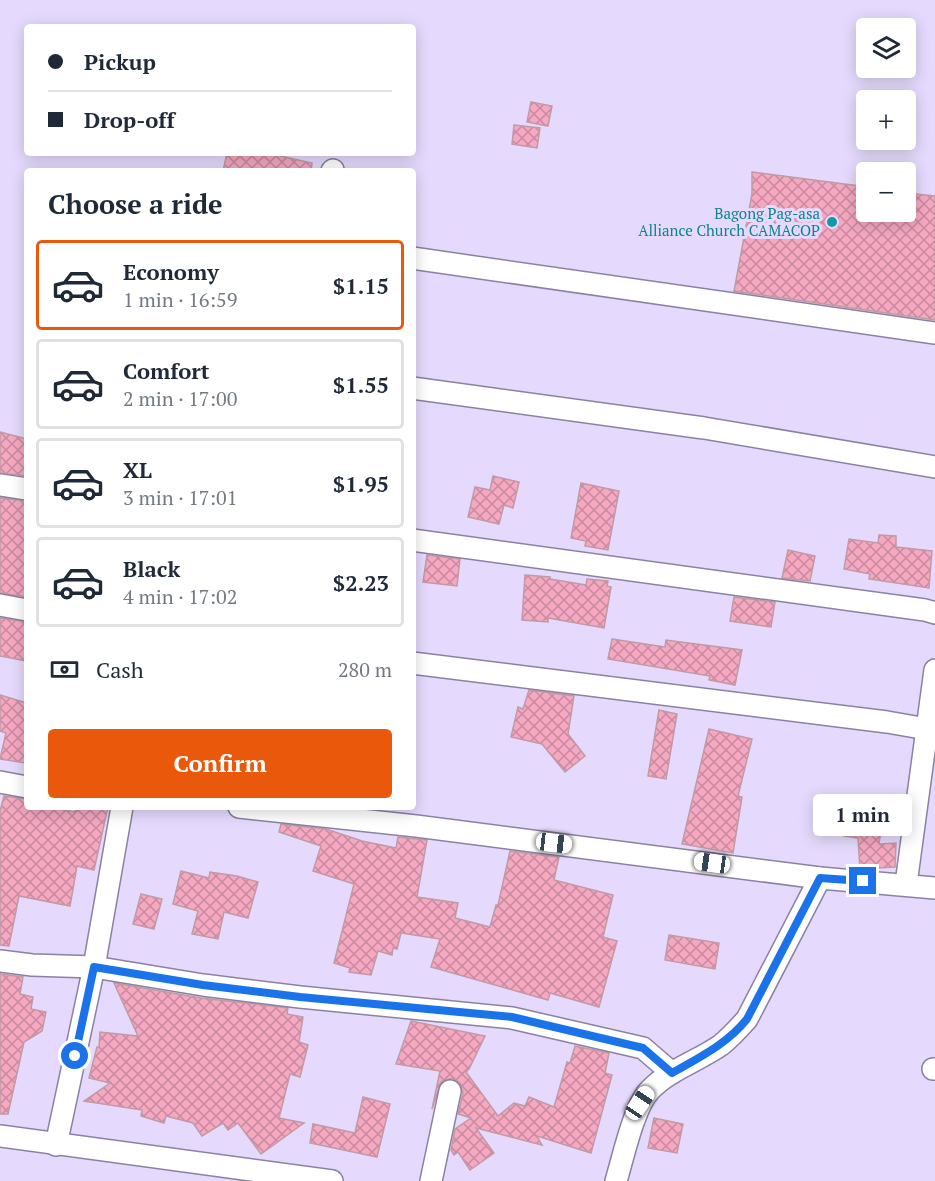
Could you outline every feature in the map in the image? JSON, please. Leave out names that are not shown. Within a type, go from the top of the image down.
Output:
[{"type":"street","points":[[416,259],[935,333]]},
{"type":"street","points":[[416,389],[704,428],[935,467]]},
{"type":"street","points":[[0,485],[24,489]]},
{"type":"street","points":[[416,541],[902,606],[931,611],[935,614]]},
{"type":"street","points":[[0,605],[24,609]]},
{"type":"street","points":[[416,664],[927,729]]},
{"type":"street","points":[[906,885],[935,670]]},
{"type":"street","points":[[0,782],[24,786]]},
{"type":"street","points":[[56,1145],[94,967],[121,810]]},
{"type":"street","points":[[267,810],[428,827],[820,878],[935,888]]},
{"type":"street","points":[[616,1181],[640,1103],[649,1090],[672,1073],[719,1046],[730,1038],[747,1019],[820,878]]},
{"type":"street","points":[[0,961],[32,965],[94,967],[203,985],[512,1017],[643,1048],[672,1073]]},
{"type":"street","points":[[431,1181],[450,1090]]},
{"type":"street","points":[[0,1136],[332,1181]]},
{"type":"building","points":[[531,102],[552,106],[548,126],[527,122]]},
{"type":"building","points":[[514,125],[540,128],[537,148],[512,144]]},
{"type":"building","points":[[226,156],[280,156],[312,163],[311,168],[224,168]]},
{"type":"building","points":[[752,172],[856,186],[856,222],[916,222],[916,194],[935,196],[935,320],[734,291],[752,194]]},
{"type":"building","points":[[0,432],[24,438],[24,476],[0,473]]},
{"type":"building","points":[[493,476],[519,482],[513,508],[504,505],[499,524],[468,517],[475,487],[490,490]]},
{"type":"building","points":[[581,483],[619,491],[608,550],[585,546],[586,541],[571,538]]},
{"type":"building","points":[[0,498],[24,501],[24,597],[0,593]]},
{"type":"building","points":[[879,535],[896,536],[896,547],[932,551],[929,588],[869,579],[870,574],[844,569],[849,539],[878,543]]},
{"type":"building","points":[[788,550],[815,556],[810,581],[782,578]]},
{"type":"building","points":[[427,555],[460,559],[457,586],[423,582]]},
{"type":"building","points":[[525,575],[550,577],[550,579],[586,585],[587,579],[608,581],[607,586],[611,587],[604,628],[548,618],[548,622],[522,620]]},
{"type":"building","points":[[734,597],[775,602],[771,627],[730,621]]},
{"type":"building","points":[[0,618],[24,622],[24,660],[0,656]]},
{"type":"building","points":[[612,639],[665,647],[666,640],[742,650],[735,685],[709,680],[710,676],[608,659]]},
{"type":"building","points":[[529,690],[574,696],[568,734],[585,756],[565,772],[542,744],[511,737],[518,707],[523,709]]},
{"type":"building","points":[[0,695],[24,702],[24,763],[0,759],[6,733],[0,731]]},
{"type":"building","points":[[659,710],[677,714],[666,779],[648,776]]},
{"type":"building","points":[[709,729],[752,739],[738,796],[742,797],[733,853],[682,844]]},
{"type":"building","points":[[4,796],[24,799],[24,810],[75,812],[75,810],[107,810],[94,870],[77,866],[70,906],[19,896],[9,946],[0,945],[0,811]]},
{"type":"building","points":[[849,799],[885,804],[879,844],[896,843],[895,867],[860,869],[858,838],[844,836]]},
{"type":"building","points":[[281,824],[326,829],[362,841],[396,848],[398,837],[427,840],[417,897],[458,903],[455,918],[490,927],[496,905],[498,905],[510,851],[559,857],[554,880],[613,895],[603,937],[617,941],[599,1007],[550,993],[548,1000],[431,967],[440,939],[401,933],[397,949],[393,948],[392,955],[378,951],[371,975],[349,972],[350,968],[334,963],[354,884],[313,871],[321,846],[279,832]]},
{"type":"building","points":[[181,871],[209,878],[210,872],[258,882],[248,918],[224,912],[218,939],[192,934],[198,911],[173,904]]},
{"type":"building","points":[[141,894],[162,899],[154,929],[133,924]]},
{"type":"building","points":[[669,935],[719,943],[715,969],[665,960]]},
{"type":"building","points":[[0,974],[23,977],[20,994],[33,997],[31,1009],[46,1012],[42,1031],[24,1042],[8,1114],[0,1114]]},
{"type":"building","points":[[114,983],[201,998],[288,1008],[287,1014],[303,1017],[299,1042],[308,1045],[300,1077],[290,1074],[279,1118],[304,1123],[261,1154],[238,1123],[228,1130],[223,1123],[202,1136],[193,1123],[166,1116],[164,1123],[141,1116],[142,1110],[84,1101],[110,1083],[89,1078],[97,1047],[99,1047],[100,1032],[138,1036]]},
{"type":"building","points":[[411,1021],[485,1036],[466,1072],[498,1116],[514,1103],[525,1106],[529,1097],[554,1107],[567,1062],[570,1063],[575,1046],[609,1053],[605,1073],[612,1075],[591,1153],[537,1136],[542,1145],[476,1128],[494,1153],[470,1170],[458,1152],[454,1155],[451,1150],[455,1129],[471,1118],[458,1114],[463,1093],[459,1082],[452,1078],[441,1082],[432,1109],[440,1071],[396,1064]]},
{"type":"building","points":[[363,1097],[390,1104],[377,1157],[310,1143],[313,1124],[355,1133]]},
{"type":"building","points":[[654,1118],[683,1124],[677,1153],[648,1148]]},
{"type":"place","name":"Bagong Pag-asa Alliance Church CAMACOP","points":[[832,222]]},
{"type":"route","points":[[75,1056],[94,967],[203,985],[300,997],[512,1017],[643,1048],[672,1073],[719,1046],[730,1038],[747,1019],[820,878],[863,881]]}]
